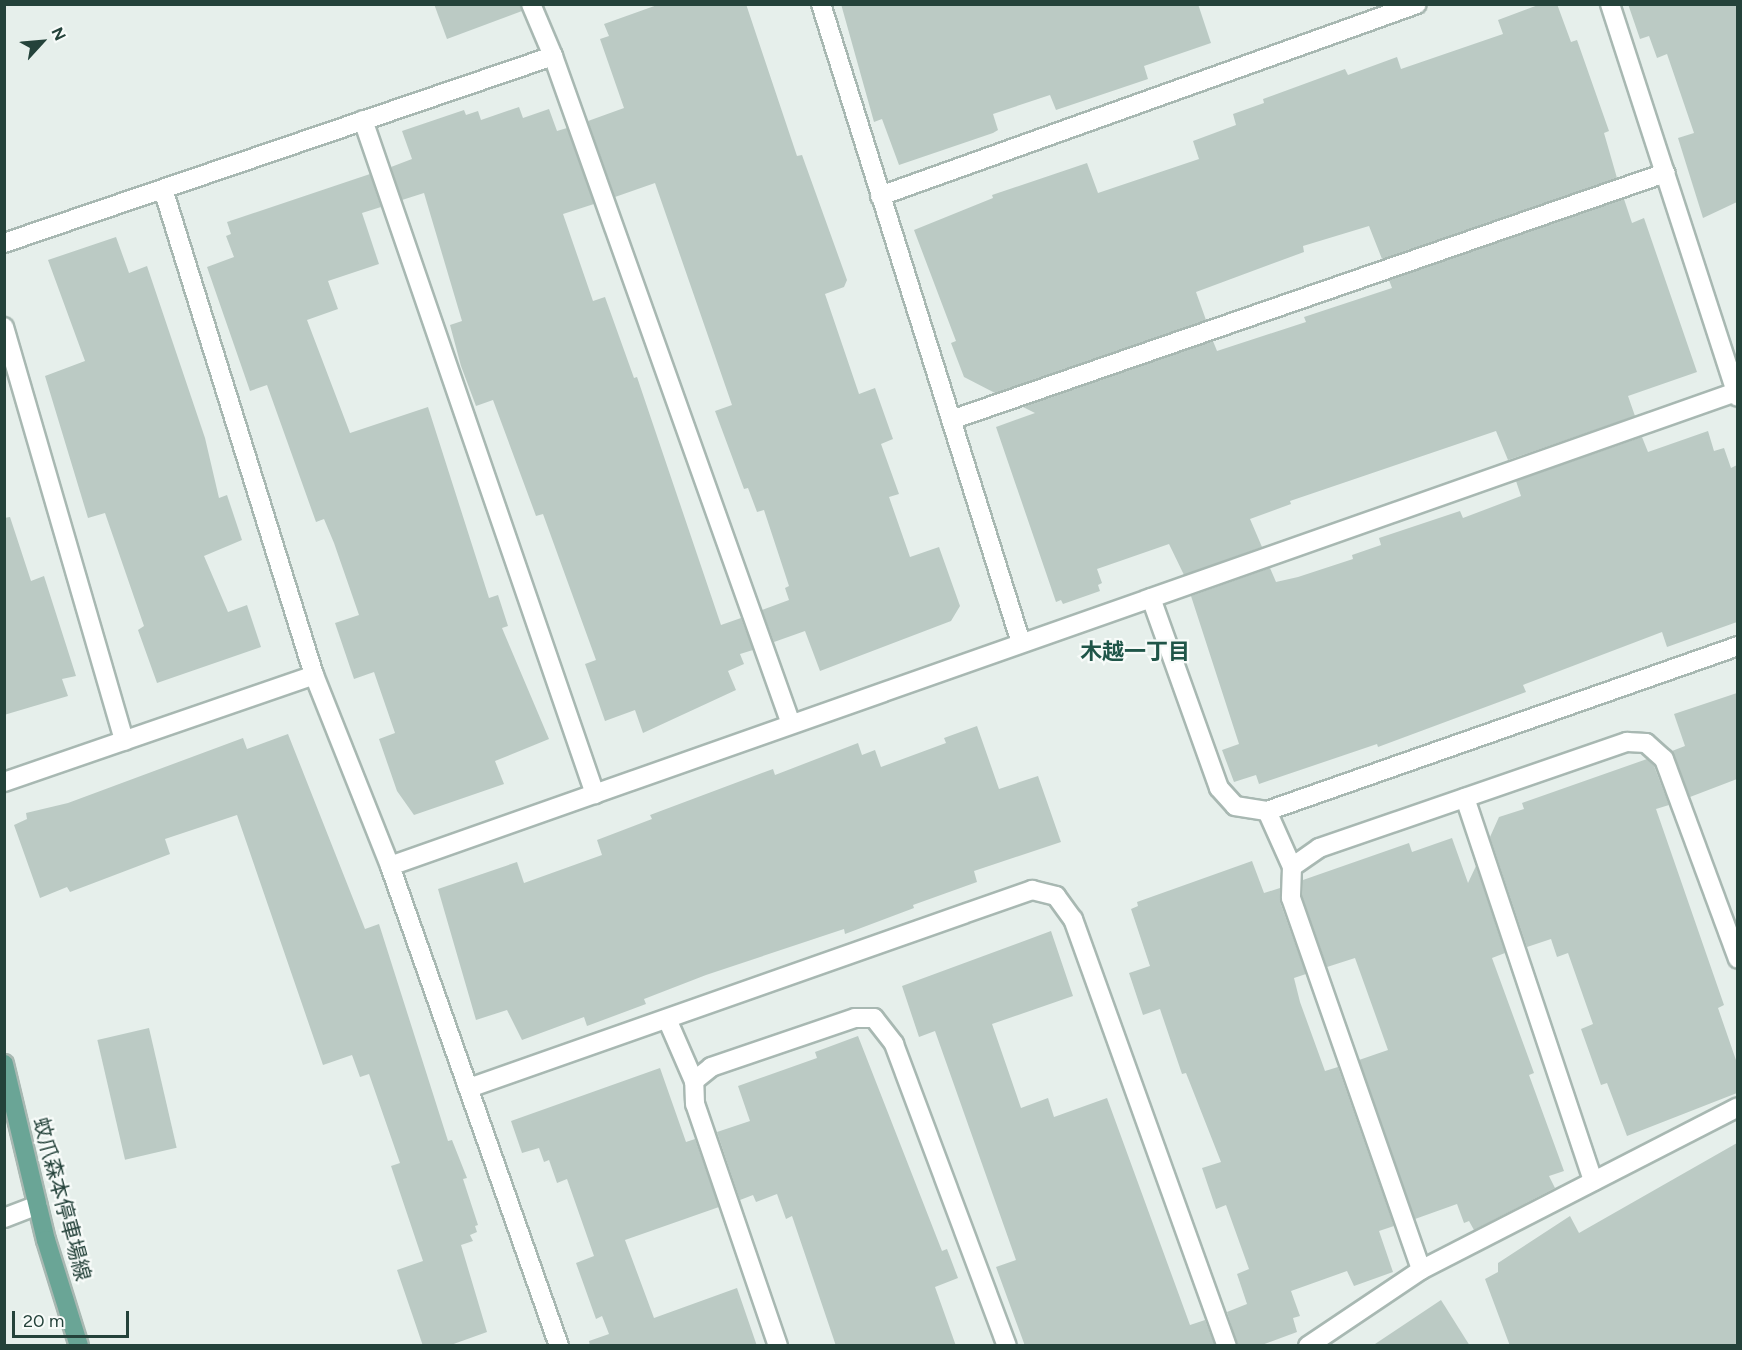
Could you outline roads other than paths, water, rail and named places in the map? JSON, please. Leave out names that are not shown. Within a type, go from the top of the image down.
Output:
[{"type":"main road","name":"蚊爪森本停車場線","points":[[4,1064],[38,1205],[79,1346]]},
{"type":"street","points":[[531,4],[553,57],[791,724]]},
{"type":"street","points":[[820,4],[1021,643]]},
{"type":"street","points":[[880,196],[1417,4]]},
{"type":"street","points":[[390,866],[1737,394],[1610,4]]},
{"type":"street","points":[[4,243],[553,57]]},
{"type":"street","points":[[363,120],[595,794]]},
{"type":"street","points":[[951,420],[1665,173]]},
{"type":"street","points":[[163,189],[314,675],[390,866],[559,1346]]},
{"type":"street","points":[[4,327],[124,741]]},
{"type":"street","points":[[1151,598],[1219,788],[1235,806],[1267,811],[1737,646]]},
{"type":"street","points":[[4,782],[314,675]]},
{"type":"street","points":[[1292,867],[1319,848],[1627,742],[1646,743],[1664,759],[1737,959]]},
{"type":"street","points":[[1465,798],[1593,1182]]},
{"type":"street","points":[[1267,811],[1292,867],[1291,898],[1421,1270]]},
{"type":"street","points":[[469,1088],[1032,890],[1056,896],[1073,919],[1227,1346]]},
{"type":"street","points":[[667,1018],[694,1081],[695,1104],[778,1346]]},
{"type":"street","points":[[694,1081],[711,1067],[855,1018],[874,1018],[894,1044],[1007,1346]]},
{"type":"street","points":[[1308,1346],[1421,1270],[1737,1107]]},
{"type":"street","points":[[4,1218],[38,1205]]},
{"type":"district","name":"木越一丁目","points":[[1135,652]]}]
